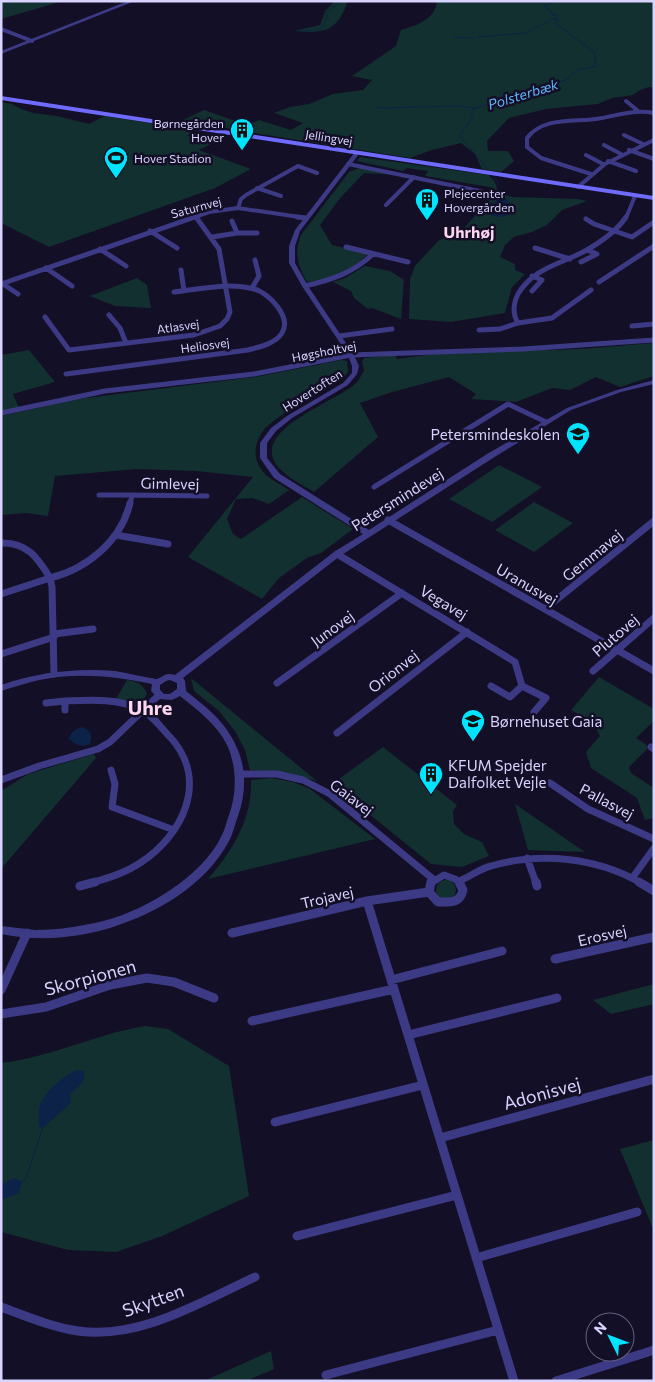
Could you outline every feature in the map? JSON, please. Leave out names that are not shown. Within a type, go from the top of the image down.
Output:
[{"type":"main road","name":"Jellingvej","points":[[1,98],[654,198]]},
{"type":"street","points":[[1,53],[132,1]]},
{"type":"street","points":[[1,30],[32,41]]},
{"type":"street","points":[[626,101],[637,110]]},
{"type":"street","points":[[591,174],[538,157],[527,148],[528,137],[539,128],[555,122],[596,119],[637,110],[654,113]]},
{"type":"street","points":[[624,135],[643,144]]},
{"type":"street","points":[[578,187],[603,164],[629,150],[653,141]]},
{"type":"street","points":[[604,145],[621,154]]},
{"type":"street","points":[[629,150],[654,159]]},
{"type":"street","name":"Hovertoften","points":[[357,153],[306,218],[294,238],[292,254],[292,263],[305,286],[351,355],[356,367],[350,380],[275,427],[264,442],[264,455],[268,467],[277,476],[368,533]]},
{"type":"street","points":[[586,155],[603,164]]},
{"type":"street","points":[[608,161],[636,171]]},
{"type":"street","points":[[348,164],[414,176],[494,194]]},
{"type":"street","points":[[238,208],[241,199],[257,188],[298,166],[317,173]]},
{"type":"street","points":[[386,205],[414,176]]},
{"type":"street","points":[[257,188],[281,196]]},
{"type":"street","points":[[518,323],[514,317],[513,304],[521,286],[532,276],[587,250],[614,231],[629,213],[635,196]]},
{"type":"street","name":"Saturnvej","points":[[2,284],[150,231],[222,209],[238,208],[306,218]]},
{"type":"street","name":"Atlasvej","points":[[45,317],[70,350],[194,335],[220,326],[227,319],[230,312],[219,249],[195,216]]},
{"type":"street","points":[[586,218],[594,224],[632,237],[653,222]]},
{"type":"street","points":[[645,220],[653,222]]},
{"type":"street","points":[[232,221],[237,233]]},
{"type":"street","name":"Saturnvej","points":[[150,231],[177,248]]},
{"type":"street","points":[[212,237],[237,233],[258,233]]},
{"type":"street","points":[[599,282],[654,246]]},
{"type":"street","points":[[346,247],[408,262]]},
{"type":"street","points":[[535,248],[570,259]]},
{"type":"street","points":[[100,249],[126,266]]},
{"type":"street","points":[[581,262],[597,254],[587,250]]},
{"type":"street","points":[[305,286],[345,275],[363,264],[373,254]]},
{"type":"street","points":[[174,292],[252,288],[259,276],[255,260]]},
{"type":"street","points":[[46,268],[72,286]]},
{"type":"street","points":[[181,270],[184,291]]},
{"type":"street","points":[[532,276],[542,280],[532,291]]},
{"type":"street","name":"Saturnvej","points":[[2,284],[18,294]]},
{"type":"street","name":"Heliosvej","points":[[66,374],[248,350],[276,340],[283,332],[284,322],[273,302],[266,294],[252,288]]},
{"type":"street","points":[[479,330],[500,329],[518,323],[552,318],[592,290]]},
{"type":"street","points":[[109,315],[120,328],[126,343]]},
{"type":"street","points":[[632,326],[649,327],[654,324]]},
{"type":"street","points":[[338,336],[392,329]]},
{"type":"street","name":"Høgsholtvej","points":[[1,413],[106,391],[254,374],[351,355],[523,349],[654,340]]},
{"type":"street","name":"Petersmindevej","points":[[177,678],[337,554],[388,520],[546,422],[587,402],[654,382]]},
{"type":"street","points":[[374,487],[508,404],[546,422]]},
{"type":"street","name":"Gimlevej","points":[[99,495],[207,496]]},
{"type":"street","name":"Gimlevej","points":[[1,594],[65,575],[84,566],[116,534],[126,518],[132,495]]},
{"type":"street","name":"Uranusvej","points":[[388,520],[654,671]]},
{"type":"street","name":"Gemmavej","points":[[545,609],[654,521]]},
{"type":"street","points":[[116,534],[168,544]]},
{"type":"street","points":[[1,543],[17,543],[29,548],[50,578],[52,587],[54,674]]},
{"type":"street","name":"Vegavej","points":[[337,554],[515,662],[522,686]]},
{"type":"street","name":"Junovej","points":[[277,683],[402,593]]},
{"type":"street","name":"Plutovej","points":[[593,671],[654,618]]},
{"type":"street","points":[[1,654],[54,635],[93,630]]},
{"type":"street","name":"Orionvej","points":[[337,733],[467,632]]},
{"type":"street","points":[[1,688],[23,680],[73,672],[119,673],[158,682]]},
{"type":"street","points":[[167,677],[177,678],[184,686],[181,692],[172,697],[160,695],[155,689],[158,682],[167,677]]},
{"type":"street","points":[[490,686],[510,697],[522,686],[546,698],[534,712]]},
{"type":"street","points":[[1,930],[55,934],[111,924],[137,914],[179,890],[207,864],[229,833],[238,803],[240,774],[232,747],[217,722],[203,708],[181,692]]},
{"type":"street","points":[[1,780],[39,766],[98,749],[110,742],[160,695]]},
{"type":"street","points":[[46,703],[91,700],[108,701],[143,711],[166,732],[185,758],[190,789],[186,808],[166,840],[147,859],[127,871],[109,879],[80,886]]},
{"type":"street","points":[[65,701],[65,710]]},
{"type":"street","points":[[111,770],[116,780],[117,789],[112,807],[174,830]]},
{"type":"street","name":"Gaiavej","points":[[240,774],[277,774],[303,780],[330,794],[433,879]]},
{"type":"street","name":"Pallasvej","points":[[550,783],[588,809],[654,839]]},
{"type":"street","points":[[633,878],[654,848]]},
{"type":"street","points":[[459,881],[488,867],[512,860],[527,858],[580,860],[598,864],[633,878],[654,891]]},
{"type":"street","points":[[527,858],[537,886]]},
{"type":"street","points":[[444,875],[459,881],[463,893],[459,900],[454,902],[438,902],[429,892],[429,885],[433,879],[444,875]]},
{"type":"street","name":"Trojavej","points":[[232,933],[367,901],[429,892]]},
{"type":"street","points":[[367,901],[514,1381]]},
{"type":"street","points":[[1,990],[28,933]]},
{"type":"street","name":"Erosvej","points":[[555,960],[654,937]]},
{"type":"street","points":[[252,1021],[392,985],[502,951]]},
{"type":"street","name":"Skorpionen","points":[[1,1014],[22,1012],[58,1003],[127,981],[144,978],[177,982],[214,998]]},
{"type":"street","points":[[408,1035],[556,998]]},
{"type":"street","name":"Adonisvej","points":[[440,1138],[654,1080]]},
{"type":"street","points":[[275,1122],[423,1085]]},
{"type":"street","points":[[298,1236],[457,1195]]},
{"type":"street","points":[[476,1258],[637,1212]]},
{"type":"street","name":"Skytten","points":[[1,1307],[59,1326],[89,1332],[119,1330],[149,1323],[255,1277]]},
{"type":"street","points":[[326,1375],[498,1330]]},
{"type":"street","points":[[556,1381],[654,1350]]},
{"type":"green space","points":[[1,1],[63,1],[1,19]]},
{"type":"green space","points":[[335,1],[348,1],[344,12],[334,25],[322,31],[294,31],[320,25],[325,11]]},
{"type":"green space","points":[[437,1],[654,1],[654,88],[649,87],[633,95],[612,98],[598,104],[546,109],[509,118],[487,141],[488,151],[508,151],[514,161],[501,172],[482,169],[475,154],[461,143],[410,158],[236,130],[259,120],[291,130],[303,123],[274,113],[290,107],[309,104],[333,94],[363,90],[372,80],[352,76],[396,46],[401,30],[419,24],[429,17],[436,7]]},
{"type":"green space","name":"Hover Stadion","points":[[1,102],[12,104],[33,113],[57,116],[89,124],[105,116],[194,130],[187,136],[217,141],[199,150],[251,169],[215,188],[49,247],[1,223]]},
{"type":"green space","points":[[204,110],[244,124],[232,129],[179,122]]},
{"type":"green space","points":[[360,157],[489,175],[495,182],[498,191],[489,187],[425,176],[428,171],[407,168],[403,171],[357,161]]},
{"type":"green space","points":[[362,167],[398,175],[364,173],[341,197],[320,225],[332,245],[368,254],[348,270],[324,279],[307,282],[301,270],[297,254],[301,235],[349,172]]},
{"type":"green space","points":[[496,193],[513,197],[578,199],[587,201],[562,210],[547,225],[514,237],[505,245],[500,257],[515,264],[515,270],[525,274],[512,287],[505,313],[451,322],[409,319],[410,279],[415,266],[438,241],[463,229]]},
{"type":"green space","points":[[365,266],[390,271],[404,280],[401,319],[372,308],[368,309],[354,298],[351,291],[333,282],[345,278]]},
{"type":"green space","points":[[137,278],[147,285],[151,308],[115,306],[90,296]]},
{"type":"green space","points":[[654,343],[654,376],[620,387],[596,377],[570,390],[552,388],[516,402],[471,399],[476,394],[449,377],[392,392],[360,403],[378,437],[314,492],[283,472],[272,455],[274,442],[284,430],[298,419],[356,383],[364,371],[362,362],[364,358],[396,355],[397,359],[441,353],[580,349]]},
{"type":"green space","points":[[29,350],[55,382],[13,394],[19,408],[1,411],[1,355]]},
{"type":"green space","points":[[341,360],[347,361],[348,372],[343,379],[278,418],[259,437],[256,454],[259,466],[269,478],[289,490],[269,504],[253,498],[236,499],[227,519],[233,534],[241,539],[302,497],[353,529],[321,553],[307,558],[279,578],[262,599],[188,557],[253,477],[196,471],[137,469],[55,476],[48,516],[26,513],[1,515],[1,416],[78,399],[261,376]]},
{"type":"green space","points":[[499,465],[542,487],[492,522],[449,499]]},
{"type":"green space","points":[[534,502],[573,523],[534,552],[495,530]]},
{"type":"green space","points":[[599,677],[654,709],[654,721],[636,738],[647,745],[647,749],[629,767],[631,773],[654,788],[654,818],[645,820],[637,798],[591,768],[586,752],[600,736],[593,722],[571,710]]},
{"type":"green space","points":[[191,678],[317,781],[285,772],[250,770],[245,750],[235,731],[219,711],[194,691]]},
{"type":"green space","points":[[127,680],[134,681],[144,687],[147,694],[139,706],[116,699]]},
{"type":"green space","points":[[383,747],[457,805],[453,811],[454,824],[464,834],[482,842],[489,856],[462,867],[431,864],[332,784]]},
{"type":"green space","points":[[94,754],[96,758],[1,869],[1,791],[28,774]]},
{"type":"green space","points":[[271,778],[293,782],[310,789],[375,839],[208,879],[225,857],[239,833],[248,808],[251,780]]},
{"type":"green space","points":[[515,804],[585,852],[528,850]]},
{"type":"green space","points":[[446,880],[453,883],[456,890],[453,897],[446,900],[439,897],[436,890],[439,883]]},
{"type":"green space","points":[[654,984],[654,1004],[611,1014],[593,1000]]},
{"type":"green space","points":[[145,1026],[168,1029],[229,1066],[249,1196],[162,1236],[116,1252],[68,1250],[1,1232],[1,1063],[38,1056],[109,1034]]},
{"type":"green space","points":[[654,1140],[654,1231],[620,1149]]},
{"type":"green space","points":[[271,1351],[274,1369],[246,1381],[204,1381]]},
{"type":"water","points":[[499,197],[506,198],[510,204],[512,210],[510,215],[499,217],[485,213]]},
{"type":"water","points":[[83,727],[90,732],[91,738],[90,744],[82,746],[69,739],[74,731]]},
{"type":"water","points":[[76,1070],[84,1071],[85,1075],[81,1084],[70,1094],[71,1103],[43,1128],[27,1178],[22,1183],[19,1193],[1,1200],[1,1184],[14,1178],[22,1182],[26,1178],[42,1128],[39,1126],[41,1102],[56,1084]]},
{"type":"waterway","points":[[302,31],[321,29],[328,16],[324,14],[341,1]]},
{"type":"waterway","name":"Polsterbæk","points":[[487,168],[460,136],[472,117],[472,110],[505,97],[545,89],[567,79],[577,70],[596,66],[594,52],[555,23],[559,20],[554,19],[558,16],[552,15],[554,14],[544,6],[557,1]]},
{"type":"waterway","points":[[478,37],[525,33],[555,18]]},
{"type":"waterway","points":[[454,37],[473,38]]},
{"type":"waterway","points":[[375,106],[380,108],[459,106],[475,108]]},
{"type":"waterway","name":"Polsterbæk","points":[[493,178],[498,182],[498,185]]},
{"type":"place","name":"Børnegården Hover","points":[[242,151]]},
{"type":"place","name":"Hover Stadion","points":[[116,179]]},
{"type":"place","name":"Plejecenter Hovergården","points":[[427,221]]},
{"type":"place","name":"Petersmindeskolen","points":[[578,455]]},
{"type":"place","name":"Børnehuset Gaia","points":[[473,742]]},
{"type":"place","name":"KFUM Spejder Dalfolket Vejle","points":[[431,795]]},
{"type":"district","name":"Uhrhøj","points":[[469,231]]},
{"type":"district","name":"Uhre","points":[[150,707]]}]
